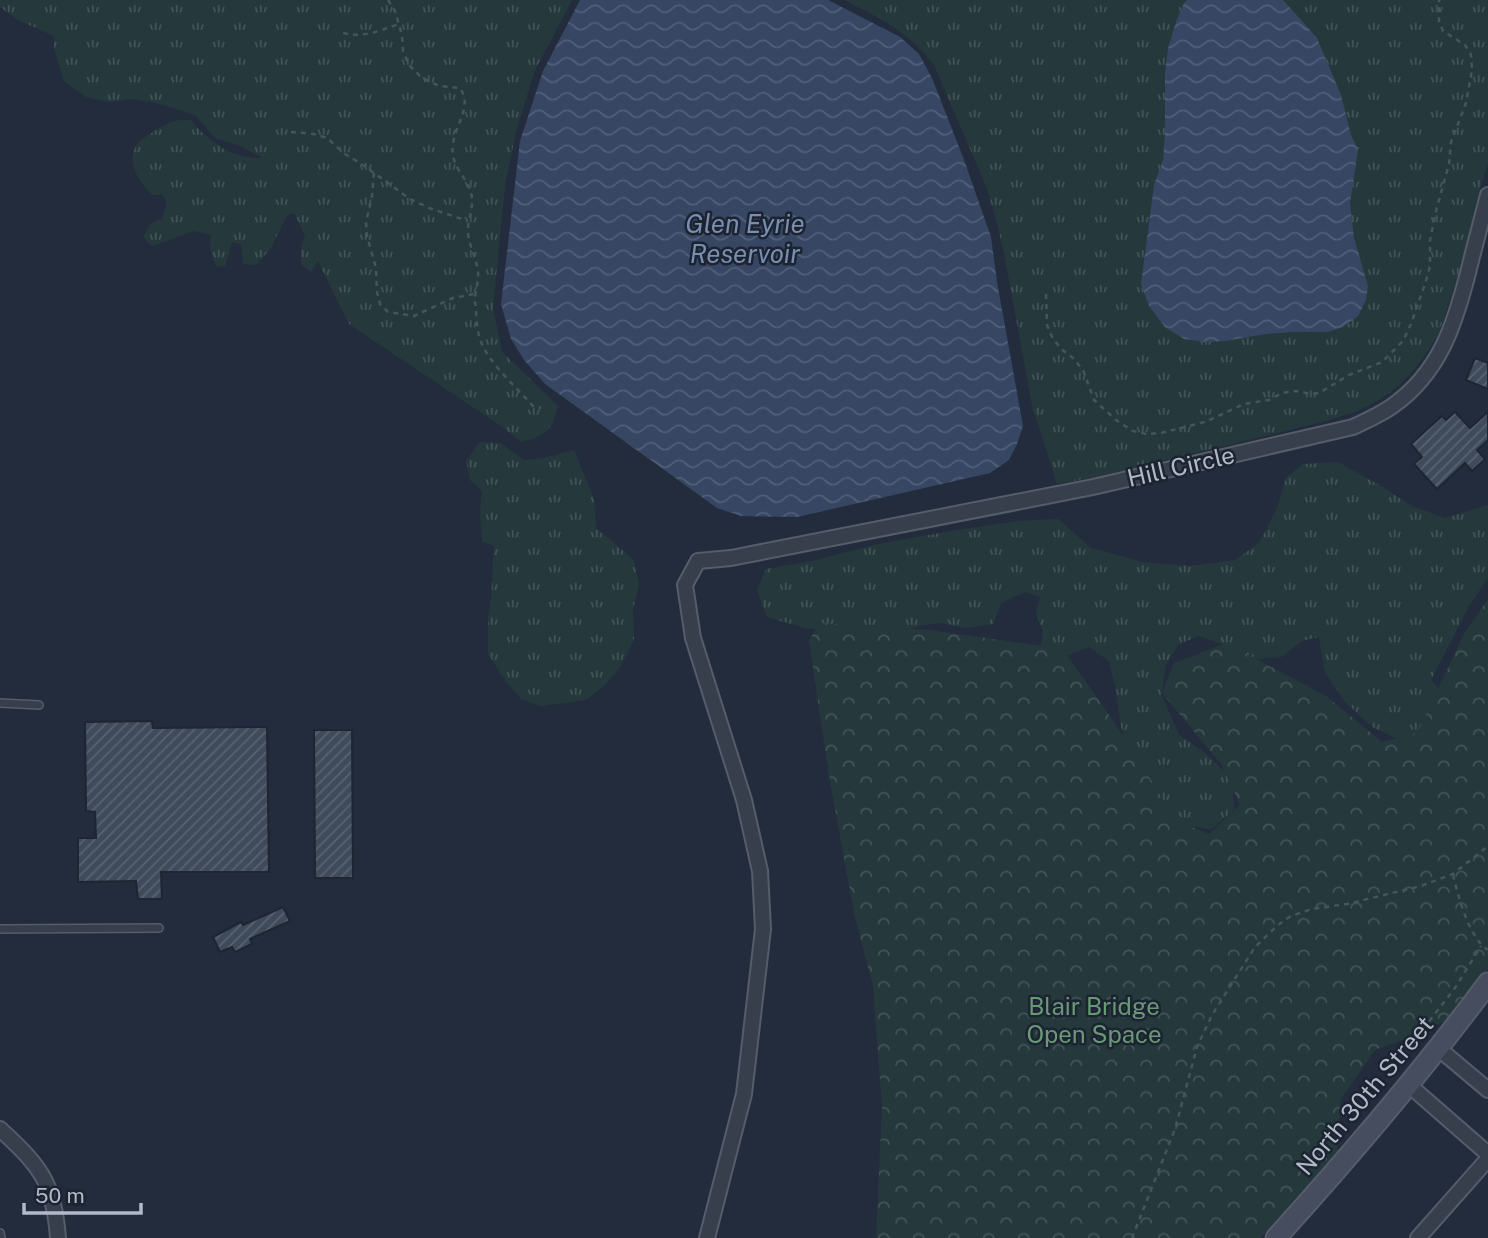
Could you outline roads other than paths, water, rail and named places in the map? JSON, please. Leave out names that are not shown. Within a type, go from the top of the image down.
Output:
[{"type":"main road","name":"North 30th Street","points":[[1276,1238],[1409,1085],[1488,984]]},
{"type":"street","name":"Hill Circle","points":[[707,1238],[744,1094],[763,929],[760,871],[744,800],[694,638],[685,585],[698,561],[731,558],[1093,487],[1353,428],[1393,405],[1411,389],[1438,357],[1455,320],[1488,195]]},
{"type":"street","points":[[1442,1044],[1488,1090]]},
{"type":"street","points":[[1409,1085],[1488,1157],[1418,1238]]},
{"type":"street","points":[[0,1129],[35,1163],[44,1178],[57,1215],[58,1238]]},
{"type":"lane","points":[[0,704],[40,705]]},
{"type":"lane","points":[[0,929],[159,928]]},
{"type":"water","name":"Glen Eyrie Reservoir","points":[[580,0],[828,0],[900,37],[919,54],[932,78],[991,237],[1023,426],[1009,460],[990,473],[797,517],[741,516],[717,508],[545,384],[524,360],[511,339],[501,304],[520,141],[543,71]]},
{"type":"water","points":[[1187,0],[1283,0],[1317,38],[1341,95],[1351,135],[1358,150],[1350,203],[1354,238],[1368,286],[1366,300],[1358,316],[1343,327],[1328,332],[1266,334],[1205,342],[1184,339],[1165,327],[1149,306],[1141,284],[1154,185],[1163,160],[1168,48],[1177,19]]},
{"type":"park label","name":"Blair Bridge Open Space","points":[[1094,1021]]}]
